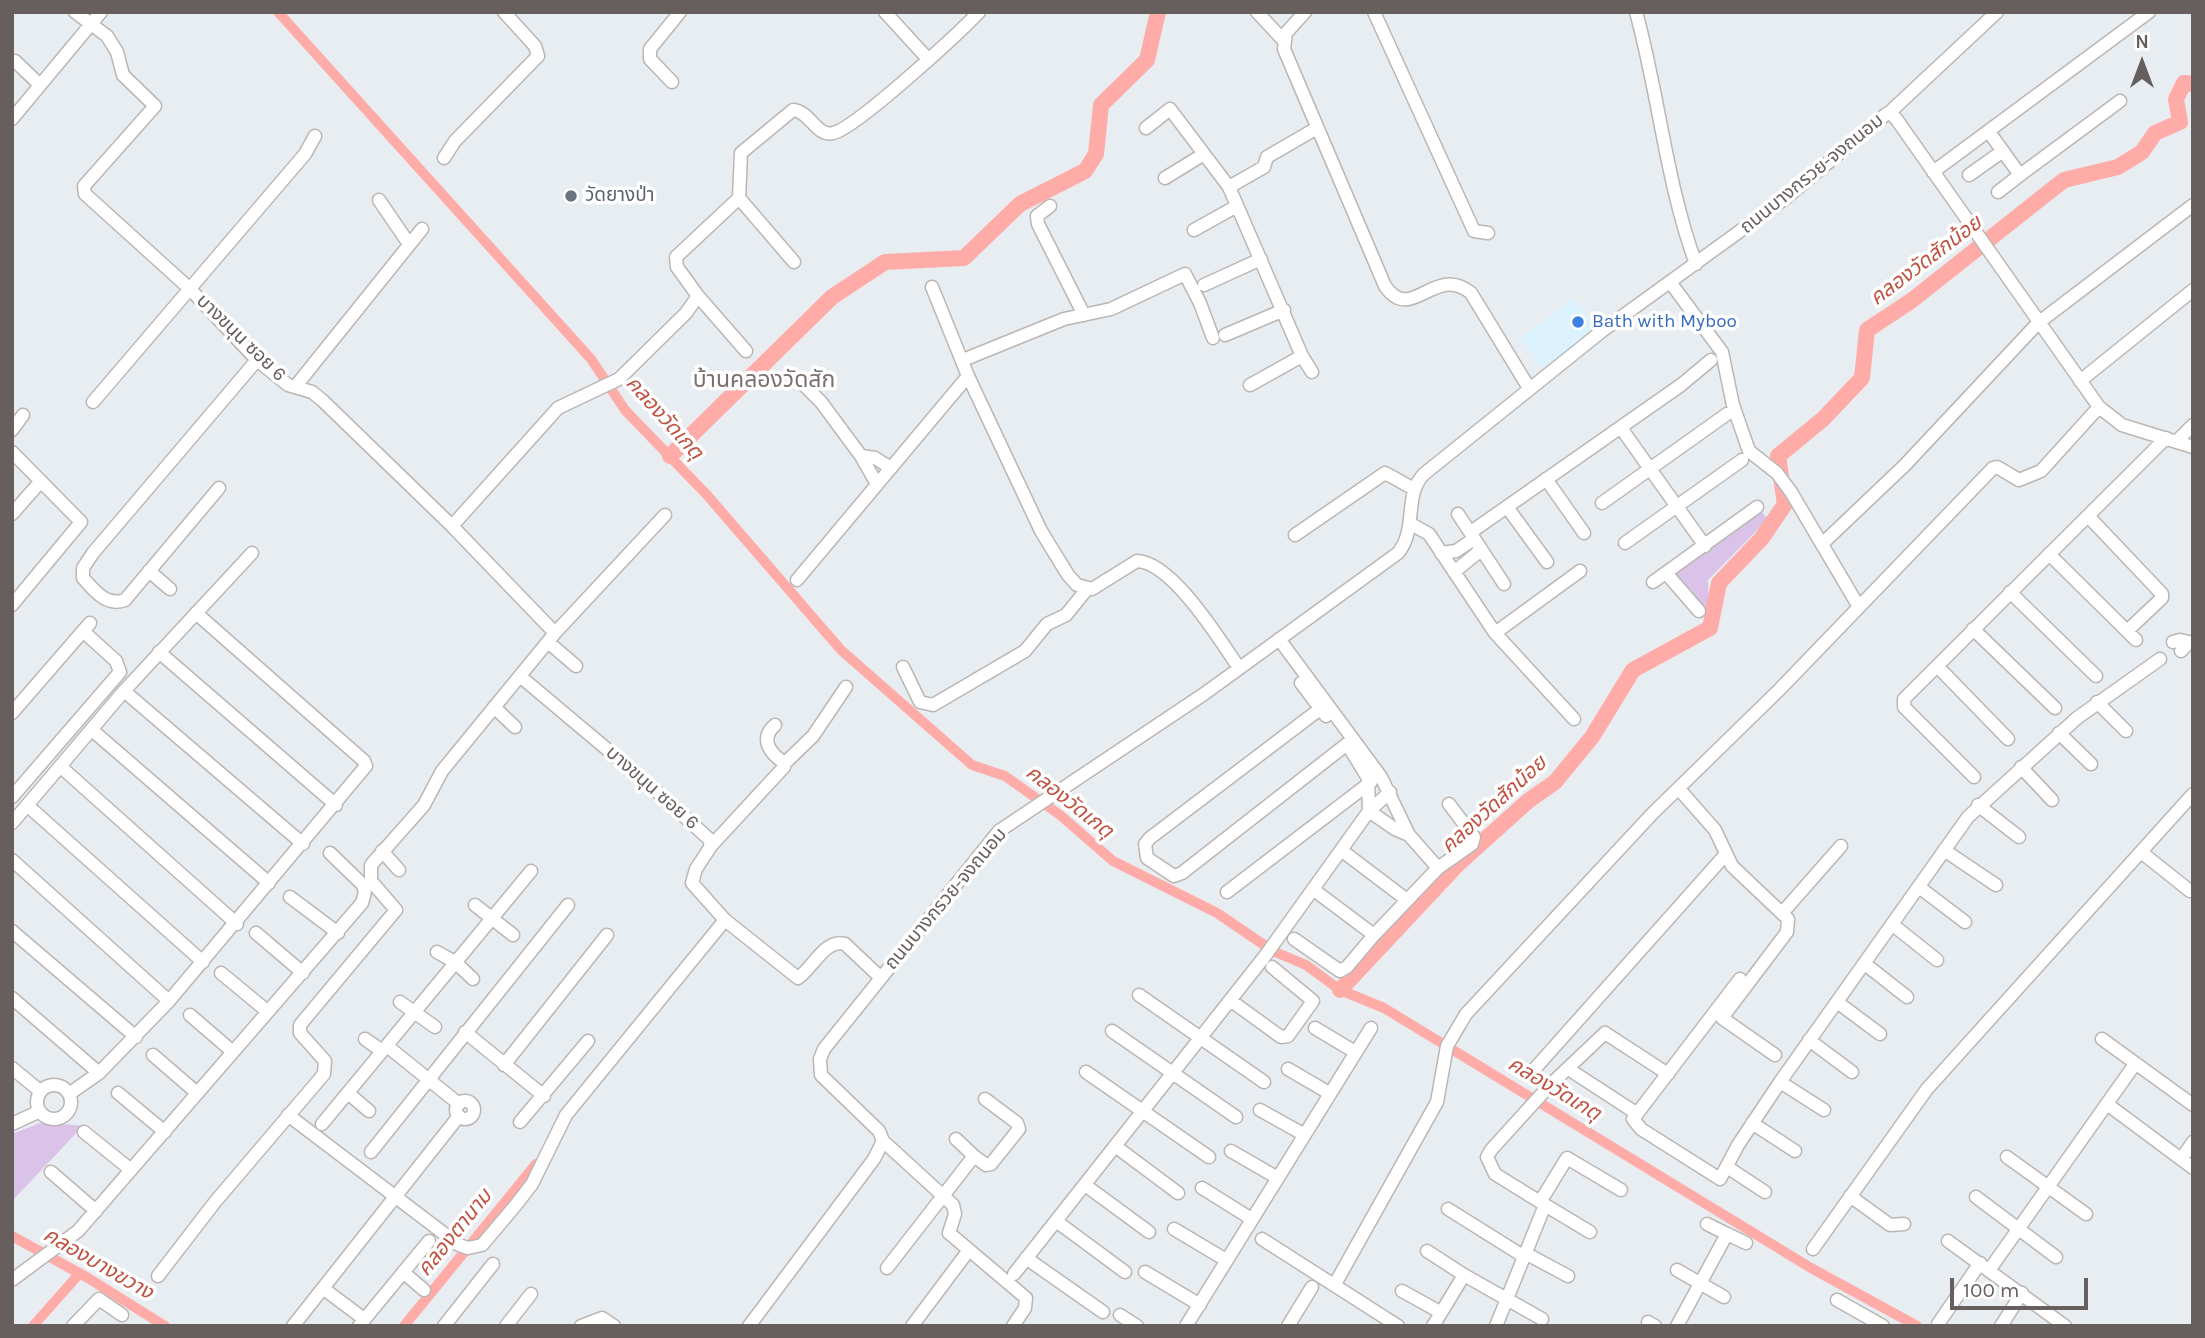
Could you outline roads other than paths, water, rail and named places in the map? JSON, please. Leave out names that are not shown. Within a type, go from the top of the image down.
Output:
[{"type":"street","name":"บางขนุน ซอย 6","points":[[75,12],[107,36],[117,52],[123,75],[155,106],[83,189],[188,288],[257,360],[284,382],[316,394],[452,526],[576,666]]},
{"type":"street","points":[[12,119],[101,12]]},
{"type":"street","points":[[444,158],[454,141],[536,60],[538,50],[504,12]]},
{"type":"street","points":[[673,82],[650,59],[650,49],[680,12]]},
{"type":"street","points":[[885,12],[927,58]]},
{"type":"street","points":[[794,262],[739,198],[741,153],[789,111],[799,110],[821,132],[834,133],[879,102],[979,12]]},
{"type":"street","points":[[1257,12],[1284,41]]},
{"type":"street","points":[[1305,12],[1286,33],[1284,50],[1389,292],[1400,298],[1415,299],[1444,283],[1462,286],[1471,293],[1529,388]]},
{"type":"street","points":[[1374,12],[1474,231],[1488,233]]},
{"type":"street","points":[[1636,12],[1657,95],[1678,209],[1696,264]]},
{"type":"street","points":[[1890,112],[1997,12]]},
{"type":"street","points":[[1933,172],[2149,12]]},
{"type":"street","points":[[15,61],[40,85]]},
{"type":"street","points":[[1998,192],[2120,101]]},
{"type":"street","points":[[1146,128],[1170,109],[1229,187],[1302,356],[1312,372]]},
{"type":"street","name":"ถนนบางกรวย-จงถนอม","points":[[883,1141],[879,1131],[828,1085],[820,1068],[824,1049],[999,831],[1060,793],[1398,553],[1407,540],[1414,489],[1423,474],[1529,388],[1787,197],[1890,112],[2099,407],[2122,425],[2193,447]]},
{"type":"street","points":[[1229,187],[1264,167],[1267,157],[1317,128]]},
{"type":"street","points":[[1989,132],[2020,175]]},
{"type":"street","points":[[93,402],[305,154],[314,136]]},
{"type":"street","points":[[1969,175],[2003,152]]},
{"type":"street","points":[[1165,178],[1204,154]]},
{"type":"street","points":[[739,198],[676,257],[677,267],[698,296],[746,351]]},
{"type":"street","points":[[379,200],[409,244]]},
{"type":"street","points":[[1822,544],[1896,474],[2038,323],[2193,205]]},
{"type":"street","points":[[1050,206],[1037,216],[1038,224],[1084,315]]},
{"type":"street","points":[[1194,230],[1237,206]]},
{"type":"street","points":[[295,387],[422,229]]},
{"type":"street","points":[[1204,285],[1261,259]]},
{"type":"street","points":[[963,360],[1064,319],[1111,309],[1185,274],[1219,337],[1284,310]]},
{"type":"street","points":[[1670,282],[1722,352],[1733,405],[1749,451],[1756,460],[1777,473],[1791,492],[1859,607]]},
{"type":"street","points":[[932,287],[968,376],[1041,531],[1068,575],[1077,585],[1087,589]]},
{"type":"street","points":[[2080,381],[2193,290]]},
{"type":"street","points":[[452,526],[563,403],[602,390],[619,379],[677,322],[698,296]]},
{"type":"street","points":[[1251,385],[1302,356]]},
{"type":"street","points":[[219,488],[125,600],[115,602],[96,593],[83,578],[82,572],[110,531],[257,360]]},
{"type":"street","points":[[1454,572],[1460,556],[1507,507],[1621,428],[1711,360]]},
{"type":"street","points":[[797,580],[968,376]]},
{"type":"street","points":[[799,380],[809,393],[821,402],[861,456],[877,484]]},
{"type":"street","points":[[1335,1284],[1437,1102],[1444,1057],[1452,1034],[1575,895],[1993,468],[1997,467],[2019,480],[2035,475],[2099,407]]},
{"type":"street","points":[[1602,503],[1727,414]]},
{"type":"street","points":[[12,429],[23,415]]},
{"type":"street","points":[[1974,777],[1903,704],[1904,699],[2088,516],[2171,440],[2193,425]]},
{"type":"street","points":[[1621,428],[1705,546]]},
{"type":"street","points":[[12,452],[81,522],[12,605]]},
{"type":"street","points":[[861,456],[875,458],[891,468]]},
{"type":"street","points":[[1625,543],[1742,460]]},
{"type":"street","points":[[1295,535],[1385,472],[1414,489]]},
{"type":"street","points":[[1546,480],[1584,533]]},
{"type":"street","points":[[12,513],[41,481]]},
{"type":"street","points":[[1507,507],[1547,562]]},
{"type":"street","points":[[1653,582],[1757,507]]},
{"type":"street","points":[[1458,514],[1504,584]]},
{"type":"street","points":[[158,1276],[324,1074],[326,1065],[300,1034],[300,1025],[396,911],[369,875],[370,865],[424,805],[442,771],[552,637],[665,515]]},
{"type":"street","points":[[2049,554],[2132,636],[2162,598],[2162,594],[2088,516]]},
{"type":"street","points":[[1411,524],[1426,530],[1495,633],[1574,719]]},
{"type":"street","points":[[12,823],[124,691],[252,553]]},
{"type":"street","points":[[1441,553],[1460,556]]},
{"type":"street","points":[[903,667],[920,702],[933,705],[1025,651],[1047,624],[1066,615],[1087,589],[1137,561],[1150,564],[1179,588],[1200,612],[1239,668]]},
{"type":"street","points":[[1495,633],[1580,571]]},
{"type":"street","points":[[149,572],[170,589]]},
{"type":"street","points":[[1667,573],[1699,611]]},
{"type":"street","points":[[2010,592],[2095,676]]},
{"type":"street","points":[[69,1094],[99,1073],[169,1001],[364,772],[364,761],[196,613]]},
{"type":"street","points":[[12,713],[87,627],[116,661],[120,672],[12,797]]},
{"type":"street","points":[[1973,629],[2055,708]]},
{"type":"street","points":[[1276,642],[1319,703],[1381,777],[1409,835],[1438,868]]},
{"type":"street","points":[[1740,979],[1636,1112],[1634,1123],[1720,1180],[1752,1123],[1780,1082],[1978,805],[2098,702],[2177,649]]},
{"type":"street","points":[[159,652],[336,805]]},
{"type":"street","points":[[1937,666],[2008,739]]},
{"type":"street","name":"บางขนุน ซอย 6","points":[[521,677],[652,787],[709,839],[711,846],[695,869],[692,883],[725,920],[798,978],[831,944],[839,942],[845,944],[880,977]]},
{"type":"street","points":[[711,846],[747,810],[785,763],[813,736],[846,687]]},
{"type":"street","points":[[124,691],[303,845]]},
{"type":"street","points":[[2098,702],[2126,731]]},
{"type":"street","points":[[1319,703],[1150,838],[1145,844],[1147,858],[1174,876],[1182,873],[1347,739]]},
{"type":"street","points":[[494,707],[515,727]]},
{"type":"street","points":[[775,725],[768,733],[767,743],[772,754],[785,763]]},
{"type":"street","points":[[92,730],[270,883]]},
{"type":"street","points":[[2059,733],[2091,764]]},
{"type":"street","points":[[1347,739],[1367,774],[1368,811]]},
{"type":"street","points":[[61,767],[237,923]]},
{"type":"street","points":[[2021,767],[2052,800]]},
{"type":"street","points":[[1227,892],[1381,777]]},
{"type":"street","points":[[1679,789],[1714,830],[1732,866],[1788,919],[1787,932],[1723,1018],[1775,1055]]},
{"type":"street","points":[[1014,1274],[1230,1000],[1268,961],[1280,934],[1368,811],[1390,792]]},
{"type":"street","points":[[1813,1250],[1927,1089],[2193,794]]},
{"type":"street","points":[[1294,939],[1340,971],[1347,967],[1438,868],[1472,844],[1474,837],[1449,804]]},
{"type":"street","points":[[1978,805],[2019,837]]},
{"type":"street","points":[[27,806],[203,962]]},
{"type":"street","points":[[1368,811],[1409,835]]},
{"type":"street","points":[[1783,912],[1842,846]]},
{"type":"street","points":[[1342,850],[1407,900]]},
{"type":"street","points":[[1944,850],[1996,885]]},
{"type":"street","points":[[382,851],[399,870]]},
{"type":"street","points":[[2141,852],[2190,891]]},
{"type":"street","points":[[12,1280],[78,1231],[362,903],[365,892],[360,880],[330,853]]},
{"type":"street","points":[[1531,1073],[1726,854]]},
{"type":"street","points":[[12,860],[169,1001]]},
{"type":"street","points":[[322,1124],[531,871]]},
{"type":"street","points":[[1919,887],[1965,922]]},
{"type":"street","points":[[1314,890],[1374,935]]},
{"type":"street","points":[[290,897],[338,933]]},
{"type":"street","points":[[475,905],[513,935]]},
{"type":"street","points":[[370,1152],[568,905]]},
{"type":"street","points":[[288,1115],[459,1245],[468,1248],[482,1245],[532,1184],[566,1115],[725,920]]},
{"type":"street","points":[[1893,925],[1937,960]]},
{"type":"street","points":[[12,931],[136,1037]]},
{"type":"street","points":[[256,933],[303,973]]},
{"type":"street","points":[[504,1065],[607,934]]},
{"type":"street","points":[[437,952],[455,962],[473,979]]},
{"type":"street","points":[[1230,1000],[1282,1037],[1288,1036],[1313,1001],[1268,961]]},
{"type":"street","points":[[1865,964],[1907,997]]},
{"type":"street","points":[[221,973],[267,1011]]},
{"type":"street","points":[[1139,995],[1264,1082]]},
{"type":"street","points":[[12,998],[99,1073]]},
{"type":"street","points":[[400,1002],[435,1027]]},
{"type":"street","points":[[1838,1002],[1880,1034]]},
{"type":"street","points":[[190,1015],[233,1052]]},
{"type":"street","points":[[1315,1028],[1355,1052]]},
{"type":"street","points":[[1186,1326],[1250,1218],[1371,1028]]},
{"type":"street","points":[[1112,1031],[1236,1117]]},
{"type":"street","points":[[465,1032],[544,1096]]},
{"type":"street","points":[[1590,1232],[1495,1174],[1488,1157],[1529,1107],[1605,1034],[1668,1074]]},
{"type":"street","points":[[293,1326],[396,1197],[459,1110],[429,1079],[385,1049],[365,1039]]},
{"type":"street","points":[[2102,1039],[2193,1105]]},
{"type":"street","points":[[1809,1040],[1852,1072]]},
{"type":"street","points":[[520,1122],[588,1041]]},
{"type":"street","points":[[153,1055],[197,1093]]},
{"type":"street","points":[[1938,1324],[2018,1228],[2135,1064]]},
{"type":"street","points":[[12,1068],[40,1091]]},
{"type":"street","points":[[1288,1069],[1329,1093]]},
{"type":"street","points":[[1086,1072],[1209,1157]]},
{"type":"street","points":[[1573,1072],[1636,1112]]},
{"type":"street","points":[[1780,1082],[1824,1110]]},
{"type":"street","points":[[40,1091],[54,1085],[69,1094]]},
{"type":"street","points":[[38,1112],[40,1091]]},
{"type":"street","points":[[118,1093],[165,1132]]},
{"type":"street","points":[[348,1093],[369,1111]]},
{"type":"street","points":[[38,1112],[48,1119],[60,1118],[70,1109],[69,1094]]},
{"type":"street","points":[[956,1139],[986,1165],[991,1164],[1019,1129],[1017,1123],[985,1099]]},
{"type":"street","points":[[2107,1104],[2193,1168]]},
{"type":"street","points":[[1260,1110],[1303,1134]]},
{"type":"street","points":[[12,1124],[38,1112]]},
{"type":"street","points":[[1752,1123],[1795,1150]]},
{"type":"street","points":[[84,1132],[131,1170]]},
{"type":"street","points":[[749,1326],[874,1159],[883,1141],[955,1208],[949,1233],[1026,1298],[1025,1308],[1013,1326]]},
{"type":"street","points":[[2181,1159],[2193,1142]]},
{"type":"street","points":[[1115,1146],[1178,1193]]},
{"type":"street","points":[[1231,1151],[1276,1177]]},
{"type":"street","points":[[887,1268],[974,1156]]},
{"type":"street","points":[[2007,1157],[2086,1214]]},
{"type":"street","points":[[1496,1326],[1542,1204],[1567,1158],[1620,1190]]},
{"type":"street","points":[[1727,1167],[1765,1192]]},
{"type":"street","points":[[51,1172],[96,1211]]},
{"type":"street","points":[[1086,1185],[1149,1233]]},
{"type":"street","points":[[1202,1188],[1250,1218]]},
{"type":"street","points":[[1850,1196],[1890,1225],[1904,1224]]},
{"type":"street","points":[[1976,1197],[2056,1256]]},
{"type":"street","points":[[1448,1209],[1524,1254],[1568,1276]]},
{"type":"street","points":[[1056,1221],[1125,1272]]},
{"type":"street","points":[[1707,1224],[1745,1243]]},
{"type":"street","points":[[1174,1229],[1226,1260]]},
{"type":"street","points":[[1677,1326],[1727,1234]]},
{"type":"street","points":[[1262,1239],[1398,1326]]},
{"type":"street","points":[[324,1289],[361,1322],[429,1241]]},
{"type":"street","points":[[1948,1241],[2065,1326]]},
{"type":"street","points":[[912,1326],[969,1250]]},
{"type":"street","points":[[1427,1251],[1506,1301],[1542,1319]]},
{"type":"street","points":[[1026,1258],[1103,1311]]},
{"type":"street","points":[[444,1326],[492,1264]]},
{"type":"street","points":[[1677,1270],[1724,1297]]},
{"type":"street","points":[[403,1272],[424,1290]]},
{"type":"street","points":[[1145,1272],[1200,1305]]},
{"type":"street","points":[[1433,1326],[1464,1275]]},
{"type":"street","points":[[1288,1326],[1312,1287]]},
{"type":"street","points":[[1402,1291],[1440,1312]]},
{"type":"street","points":[[2001,1326],[2022,1293]]},
{"type":"street","points":[[506,1326],[531,1294]]},
{"type":"street","points":[[73,1326],[99,1299],[122,1315]]},
{"type":"street","points":[[1837,1300],[1883,1326]]},
{"type":"street","points":[[1120,1315],[1137,1326]]},
{"type":"street","points":[[581,1326],[593,1319],[602,1318],[614,1326]]},
{"type":"waterway","name":"คลองวัดเกตุ","points":[[278,12],[591,359],[625,410],[707,495],[841,650],[972,765],[1005,776],[1060,815],[1113,861],[1217,913],[1273,951],[1306,965],[1340,990],[1384,1008],[1811,1268],[1917,1326]]},
{"type":"waterway","points":[[670,456],[832,297],[885,262],[964,258],[1020,204],[1085,171],[1096,154],[1101,105],[1147,60],[1158,12]]},
{"type":"waterway","name":"คลองวัดสักน้อย","points":[[1340,990],[1458,864],[1528,801],[1555,782],[1592,737],[1633,670],[1710,628],[1719,583],[1762,538],[1785,504],[1778,456],[1823,419],[1862,378],[1867,330],[1911,301],[2064,180],[2118,167],[2142,152],[2155,133],[2180,122],[2176,99],[2184,83],[2193,84]]},
{"type":"waterway","name":"คลองตานาม","points":[[404,1326],[536,1164]]},
{"type":"waterway","name":"คลองบางขวาง","points":[[12,1236],[88,1278],[165,1326]]},
{"type":"waterway","points":[[33,1326],[80,1273]]},
{"type":"place","name":"วัดยางป่า","points":[[571,196]]},
{"type":"place","name":"Bath with Myboo","points":[[1578,322]]},
{"type":"district","name":"บ้านคลองวัดสัก","points":[[764,380]]}]
